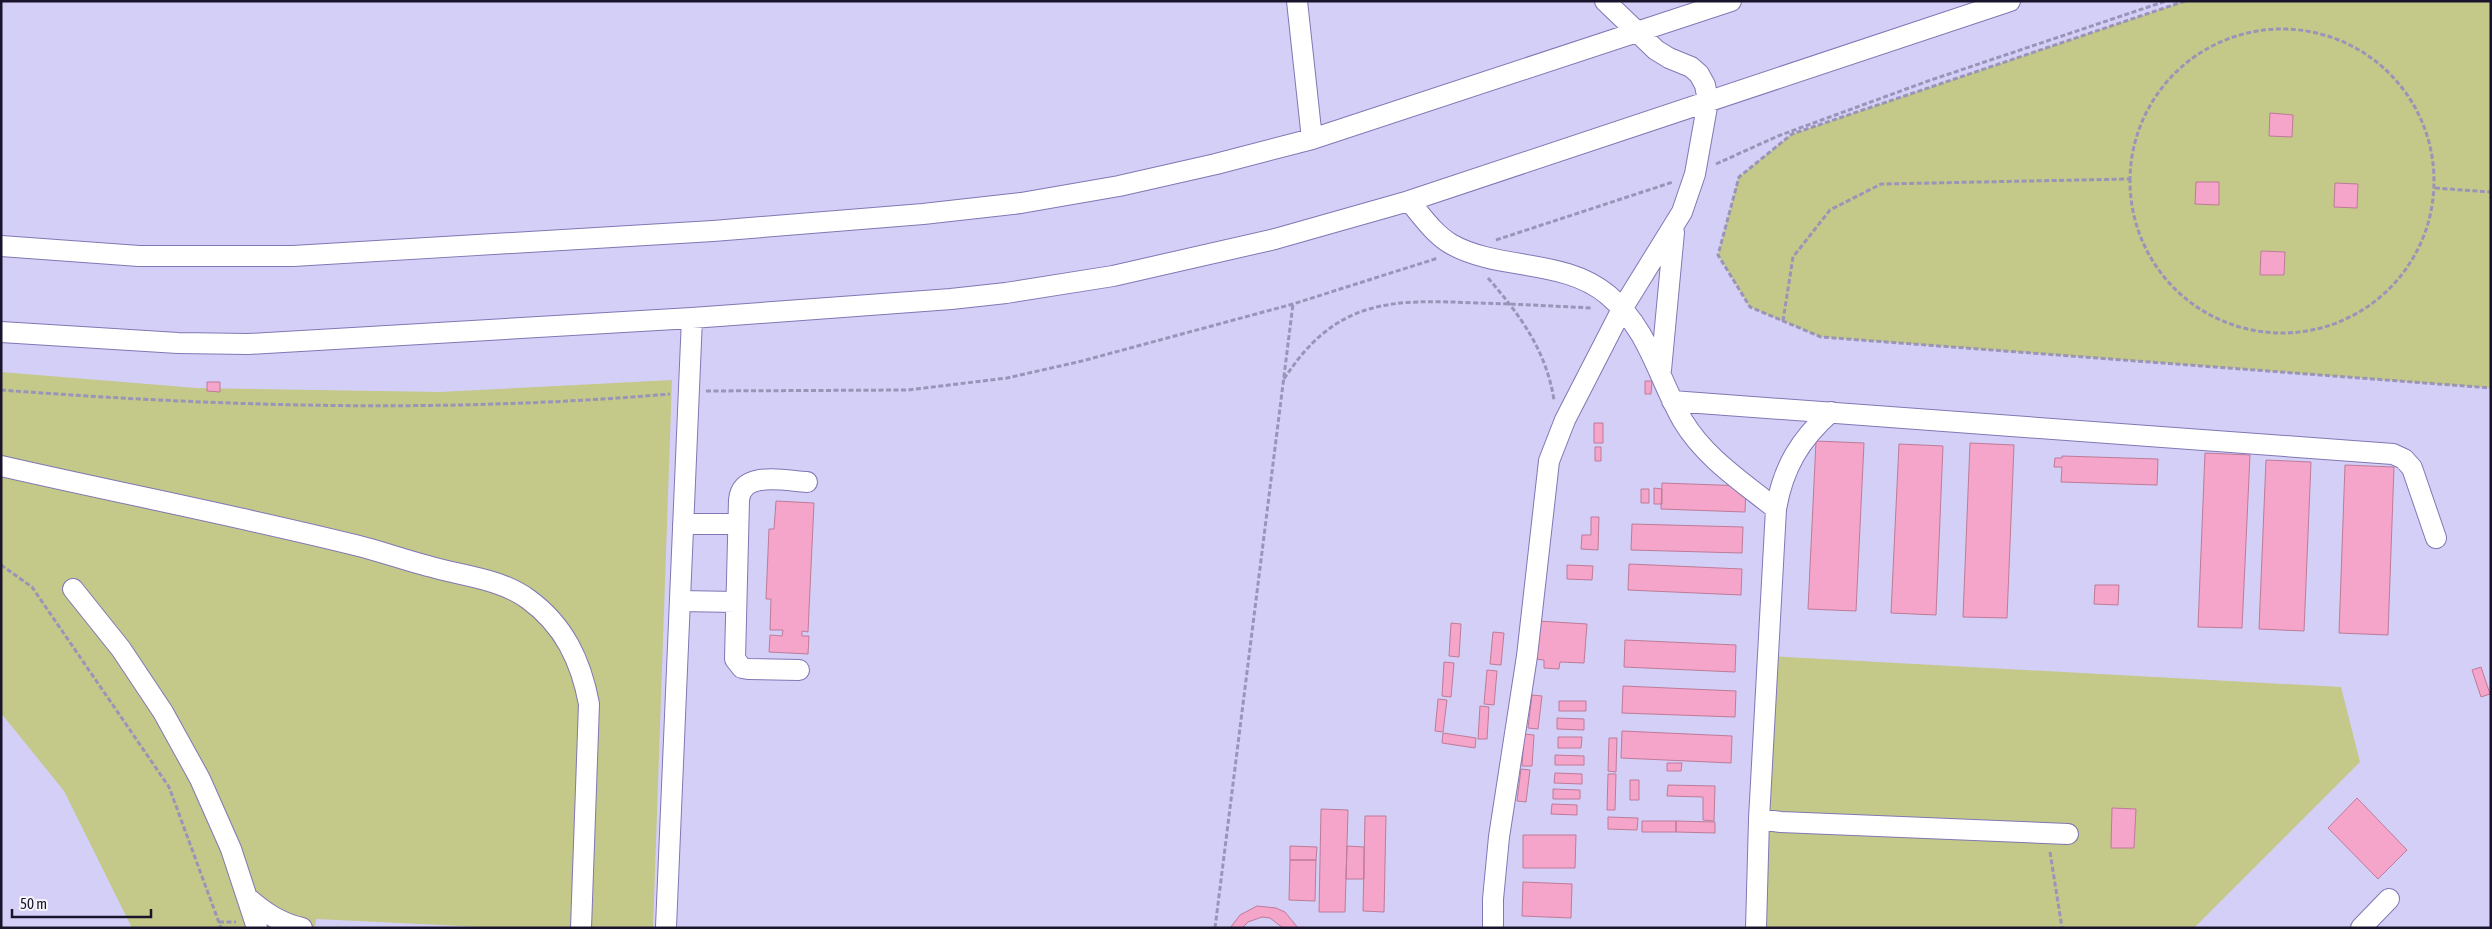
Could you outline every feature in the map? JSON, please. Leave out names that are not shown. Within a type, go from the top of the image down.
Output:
[{"type":"lane","points":[[1297,1],[1312,139]]},
{"type":"lane","points":[[1494,928],[1493,899],[1499,838],[1526,656],[1549,462],[1565,420],[1622,309],[1674,227],[1695,174],[1708,100],[1705,85],[1699,74],[1691,67],[1669,58],[1656,50],[1605,1]]},
{"type":"lane","points":[[1,246],[139,256],[293,256],[713,231],[923,214],[1021,203],[1119,186],[1216,164],[1312,139],[1731,1]]},
{"type":"lane","points":[[1,332],[178,343],[248,344],[692,318],[952,299],[1059,286],[1221,253],[1409,201],[2010,1]]},
{"type":"lane","points":[[1409,201],[1438,234],[1450,243],[1480,255],[1568,274],[1608,294],[1638,328],[1661,372],[1672,401],[1684,423],[1699,443],[1716,461],[1776,509]]},
{"type":"lane","points":[[1661,372],[1674,227]]},
{"type":"lane","points":[[659,928],[666,928],[692,318]]},
{"type":"lane","points":[[1672,401],[2393,454],[2404,459],[2412,468],[2436,538]]},
{"type":"lane","points":[[1756,928],[1759,819],[1776,509],[1780,486],[1788,464],[1809,433],[1831,412]]},
{"type":"lane","points":[[1,466],[354,545],[498,584],[527,599],[546,615],[563,634],[576,656],[584,679],[589,704],[581,928]]},
{"type":"lane","points":[[799,670],[748,669],[738,664],[735,654],[738,524],[740,494],[746,484],[758,480],[807,482]]},
{"type":"lane","points":[[683,524],[738,524]]},
{"type":"lane","points":[[73,589],[120,649],[163,712],[200,779],[231,849],[257,928]]},
{"type":"lane","points":[[680,601],[736,602]]},
{"type":"lane","points":[[1759,819],[1781,822],[2068,834]]},
{"type":"lane","points":[[248,898],[262,910],[279,920],[302,928]]},
{"type":"lane","points":[[2361,928],[2390,899]]},
{"type":"path","points":[[2184,1],[1792,134],[1739,177],[1718,255],[1750,307],[1821,337],[2491,388]]},
{"type":"path","points":[[2289,28],[2336,37],[2378,61],[2410,96],[2430,140],[2435,188],[2426,234],[2403,275],[2370,308],[2328,328],[2281,335],[2234,328],[2191,305],[2157,270],[2136,227],[2129,179],[2138,131],[2151,105],[2161,88],[2196,54],[2241,33],[2289,28]]},
{"type":"path","points":[[1783,321],[1793,258],[1830,210],[1881,184],[2129,179]]},
{"type":"path","points":[[2435,188],[2490,190],[2491,198]]},
{"type":"path","points":[[1487,277],[1511,304],[1532,334],[1549,376],[1555,403]]},
{"type":"path","points":[[1283,380],[1309,346],[1343,320],[1363,311],[1405,301],[1622,309]]},
{"type":"path","points":[[1215,928],[1293,304]]},
{"type":"path","points":[[1,565],[32,587],[169,787],[221,928]]},
{"type":"path","points":[[2047,833],[2062,928]]},
{"type":"green space","points":[[2185,1],[2491,1],[2491,388],[1821,337],[1750,307],[1718,255],[1739,177],[1792,134]]},
{"type":"green space","points":[[1,372],[196,388],[440,392],[672,380],[653,928],[502,928],[316,919],[315,928],[132,928],[64,791],[1,713]]},
{"type":"green space","points":[[1768,656],[2341,687],[2360,762],[2194,928],[1758,928]]},
{"type":"building","points":[[2270,113],[2293,115],[2292,137],[2269,136]]},
{"type":"building","points":[[2196,182],[2219,182],[2219,205],[2195,204]]},
{"type":"building","points":[[2335,183],[2358,184],[2357,208],[2334,207]]},
{"type":"building","points":[[2261,251],[2285,252],[2284,275],[2260,275]]},
{"type":"building","points":[[1645,381],[1652,381],[1651,394],[1645,394]]},
{"type":"building","points":[[207,382],[220,382],[220,392],[207,391]]},
{"type":"building","points":[[1594,423],[1603,423],[1603,443],[1594,443]]},
{"type":"building","points":[[1816,441],[1864,443],[1856,611],[1808,609]]},
{"type":"building","points":[[1970,443],[2014,445],[2007,618],[1963,617]]},
{"type":"building","points":[[1899,444],[1943,446],[1936,615],[1891,613]]},
{"type":"building","points":[[1595,447],[1601,447],[1601,461],[1595,461]]},
{"type":"building","points":[[2205,453],[2250,455],[2242,628],[2198,627]]},
{"type":"building","points":[[2062,456],[2158,459],[2157,485],[2061,482],[2062,467],[2054,467],[2055,458],[2062,458]]},
{"type":"building","points":[[2266,460],[2311,462],[2304,631],[2259,629]]},
{"type":"building","points":[[2345,465],[2394,467],[2388,635],[2339,633]]},
{"type":"building","points":[[1662,483],[1746,486],[1745,512],[1661,509]]},
{"type":"building","points":[[1654,488],[1662,489],[1662,504],[1654,504]]},
{"type":"building","points":[[1641,489],[1649,489],[1649,503],[1641,503]]},
{"type":"building","points":[[776,501],[814,503],[808,632],[802,631],[802,636],[809,636],[808,654],[769,652],[770,635],[782,636],[783,630],[770,630],[771,599],[766,599],[769,529],[774,529]]},
{"type":"building","points":[[1591,517],[1599,517],[1598,550],[1581,549],[1582,535],[1591,535]]},
{"type":"building","points":[[1632,524],[1743,527],[1742,553],[1631,550]]},
{"type":"building","points":[[1629,564],[1742,569],[1741,595],[1628,590]]},
{"type":"building","points":[[1567,565],[1593,566],[1592,580],[1567,579]]},
{"type":"building","points":[[2095,585],[2119,585],[2118,605],[2094,604]]},
{"type":"building","points":[[1538,621],[1587,624],[1584,663],[1560,662],[1559,669],[1544,668],[1544,660],[1535,659]]},
{"type":"building","points":[[1451,623],[1461,624],[1459,657],[1449,656]]},
{"type":"building","points":[[1493,632],[1504,633],[1501,665],[1490,664]]},
{"type":"building","points":[[1625,640],[1736,645],[1735,672],[1624,667]]},
{"type":"building","points":[[1444,662],[1454,663],[1451,697],[1442,696]]},
{"type":"building","points":[[2481,667],[2490,694],[2481,697],[2472,670]]},
{"type":"building","points":[[1487,670],[1497,671],[1494,705],[1484,704]]},
{"type":"building","points":[[1623,686],[1736,691],[1735,717],[1622,713]]},
{"type":"building","points":[[1532,695],[1542,696],[1538,729],[1528,728]]},
{"type":"building","points":[[1438,699],[1447,700],[1443,732],[1435,731]]},
{"type":"building","points":[[1559,701],[1586,701],[1586,711],[1559,711]]},
{"type":"building","points":[[1480,706],[1489,707],[1487,739],[1478,739]]},
{"type":"building","points":[[1557,718],[1584,719],[1584,730],[1557,729]]},
{"type":"building","points":[[1622,731],[1732,736],[1731,763],[1621,758]]},
{"type":"building","points":[[1443,733],[1476,738],[1475,748],[1442,743]]},
{"type":"building","points":[[1524,734],[1534,735],[1532,766],[1522,766]]},
{"type":"building","points":[[1558,737],[1582,737],[1581,748],[1558,748]]},
{"type":"building","points":[[1609,738],[1617,738],[1616,772],[1608,771]]},
{"type":"building","points":[[1555,755],[1584,756],[1584,765],[1555,765]]},
{"type":"building","points":[[1667,763],[1682,763],[1681,771],[1667,771]]},
{"type":"building","points":[[1521,769],[1530,770],[1526,802],[1517,801]]},
{"type":"building","points":[[1555,773],[1582,774],[1582,784],[1554,783]]},
{"type":"building","points":[[1608,774],[1616,774],[1615,810],[1607,810]]},
{"type":"building","points":[[1630,780],[1639,780],[1639,800],[1630,800]]},
{"type":"building","points":[[1668,785],[1715,786],[1714,821],[1703,820],[1703,797],[1667,796]]},
{"type":"building","points":[[1553,789],[1580,790],[1580,799],[1553,799]]},
{"type":"building","points":[[2357,798],[2407,850],[2378,879],[2328,828]]},
{"type":"building","points":[[1552,804],[1577,805],[1577,815],[1551,814]]},
{"type":"building","points":[[2112,808],[2136,809],[2134,848],[2111,848]]},
{"type":"building","points":[[1321,809],[1348,810],[1345,912],[1319,912]]},
{"type":"building","points":[[1365,816],[1386,816],[1384,912],[1363,911]]},
{"type":"building","points":[[1608,817],[1638,818],[1637,830],[1608,829]]},
{"type":"building","points":[[1642,821],[1676,821],[1676,832],[1642,832]]},
{"type":"building","points":[[1676,821],[1715,822],[1715,833],[1676,832]]},
{"type":"building","points":[[1523,835],[1576,835],[1575,868],[1523,868]]},
{"type":"building","points":[[1290,846],[1317,847],[1316,860],[1290,860]]},
{"type":"building","points":[[1347,846],[1364,847],[1364,879],[1346,879]]},
{"type":"building","points":[[1290,860],[1316,860],[1315,901],[1289,900]]},
{"type":"building","points":[[1523,882],[1572,884],[1571,918],[1522,916]]},
{"type":"building","points":[[1257,906],[1276,908],[1285,912],[1298,928],[1283,928],[1270,918],[1262,917],[1248,922],[1242,928],[1230,928],[1240,915]]}]
